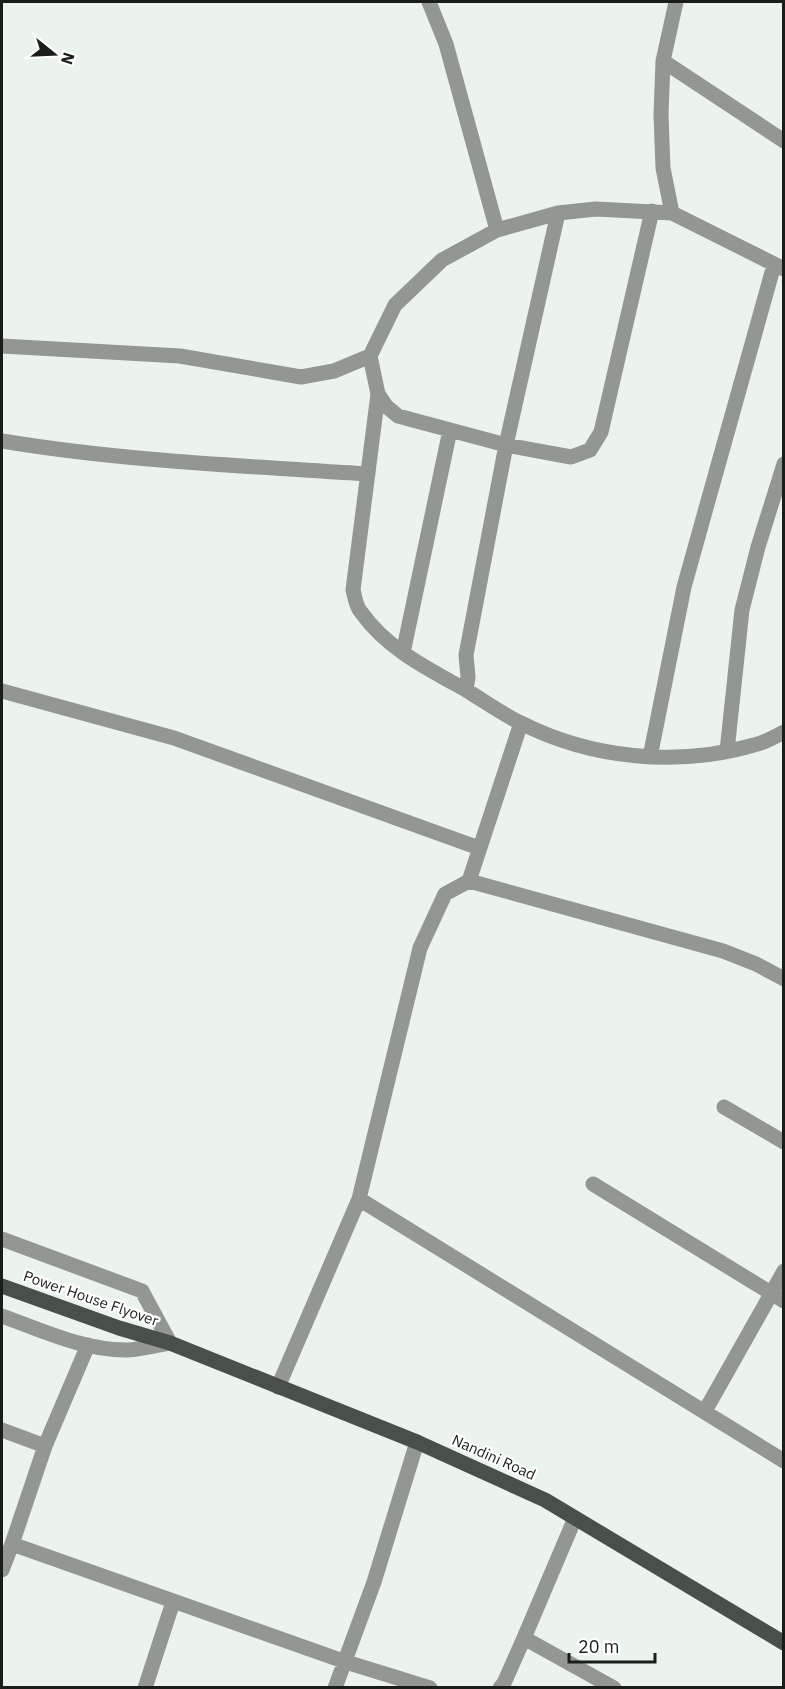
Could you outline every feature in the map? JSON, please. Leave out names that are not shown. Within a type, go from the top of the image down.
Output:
[{"type":"main road","name":"Power House Flyover","points":[[2,1286],[119,1328],[170,1343]]},
{"type":"main road","name":"Nandini Road","points":[[170,1343],[417,1442],[545,1500],[783,1643]]},
{"type":"street","points":[[429,2],[446,44],[497,230]]},
{"type":"street","points":[[672,213],[663,168],[661,115],[663,61],[676,2]]},
{"type":"street","points":[[663,61],[783,141]]},
{"type":"street","points":[[650,757],[684,587],[779,267],[672,213],[652,211],[596,209],[558,213],[497,230],[442,260],[395,305],[369,356],[378,394],[386,406],[398,416],[506,445],[571,458],[590,450],[601,432],[652,211]]},
{"type":"street","points":[[466,690],[468,678],[466,655],[506,445],[558,213]]},
{"type":"street","points":[[2,346],[180,356],[301,377],[333,371],[369,356]]},
{"type":"street","points":[[378,394],[353,590],[359,611],[410,659],[521,723],[559,739],[621,754],[650,757],[697,756],[755,745],[783,732]]},
{"type":"street","points":[[403,653],[450,430]]},
{"type":"street","points":[[2,441],[115,456],[368,474]]},
{"type":"street","points":[[727,751],[742,610],[783,464]]},
{"type":"street","points":[[2,691],[174,738],[479,848]]},
{"type":"street","points":[[469,881],[521,723]]},
{"type":"street","points":[[278,1387],[359,1199],[420,948],[445,894],[469,881],[723,951],[756,964],[783,979]]},
{"type":"street","points":[[724,1107],[783,1142]]},
{"type":"street","points":[[593,1184],[777,1298]]},
{"type":"street","points":[[359,1199],[783,1461]]},
{"type":"street","points":[[2,1239],[142,1291],[170,1343],[128,1350],[88,1345],[2,1316]]},
{"type":"street","points":[[705,1412],[777,1298],[783,1271]]},
{"type":"street","points":[[2,1570],[45,1446],[88,1345]]},
{"type":"street","points":[[2,1430],[45,1446]]},
{"type":"street","points":[[334,1688],[346,1662],[374,1582],[417,1442]]},
{"type":"street","points":[[500,1688],[575,1518]]},
{"type":"street","points":[[12,1544],[346,1662],[430,1688]]},
{"type":"street","points":[[145,1688],[173,1602]]},
{"type":"street","points":[[524,1638],[614,1688]]}]
